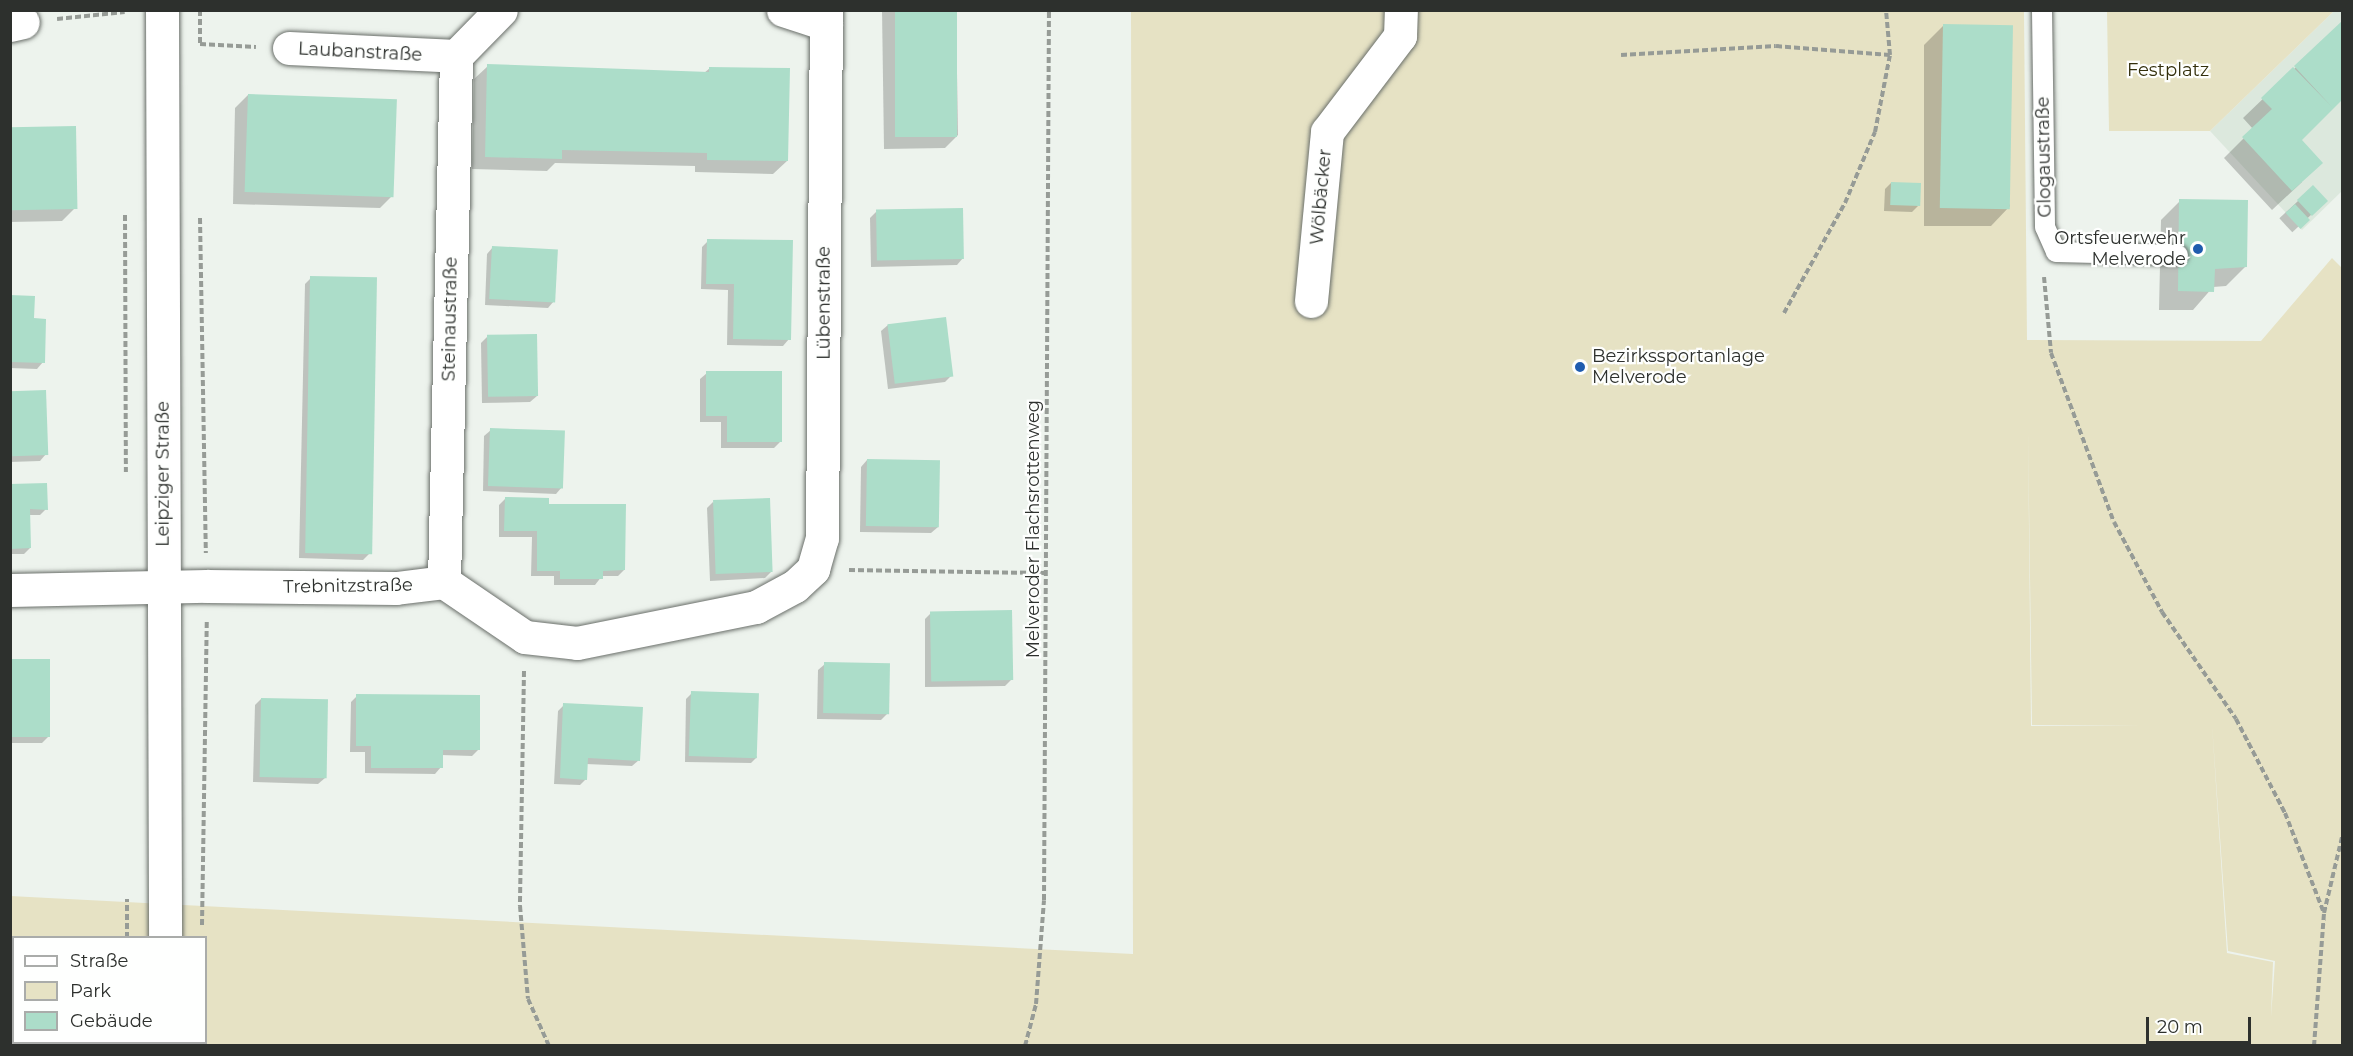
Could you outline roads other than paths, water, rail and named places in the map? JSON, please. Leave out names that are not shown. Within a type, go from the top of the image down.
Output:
[{"type":"street","name":"Leipziger Straße","points":[[162,10],[165,936]]},
{"type":"street","points":[[456,56],[501,10]]},
{"type":"street","points":[[783,10],[826,17]]},
{"type":"street","name":"Wölbäcker","points":[[1311,301],[1327,132],[1400,36],[1401,10]]},
{"type":"street","name":"Lübenstraße","points":[[444,582],[525,637],[577,643],[756,607],[804,577],[822,538],[826,17]]},
{"type":"street","name":"Laubanstraße","points":[[289,48],[456,56]]},
{"type":"street","name":"Steinaustraße","points":[[444,582],[456,56]]},
{"type":"street","name":"Trebnitzstraße","points":[[10,590],[207,586],[396,588],[444,582]]},
{"type":"lane","name":"Glogaustraße","points":[[2042,10],[2045,227],[2056,252],[2178,255]]},
{"type":"place","name":"Ortsfeuerwehr Melverode","points":[[2198,249]]},
{"type":"place","name":"Bezirkssportanlage Melverode","points":[[1580,367]]},
{"type":"park label","name":"Festplatz","points":[[2168,70]]}]
